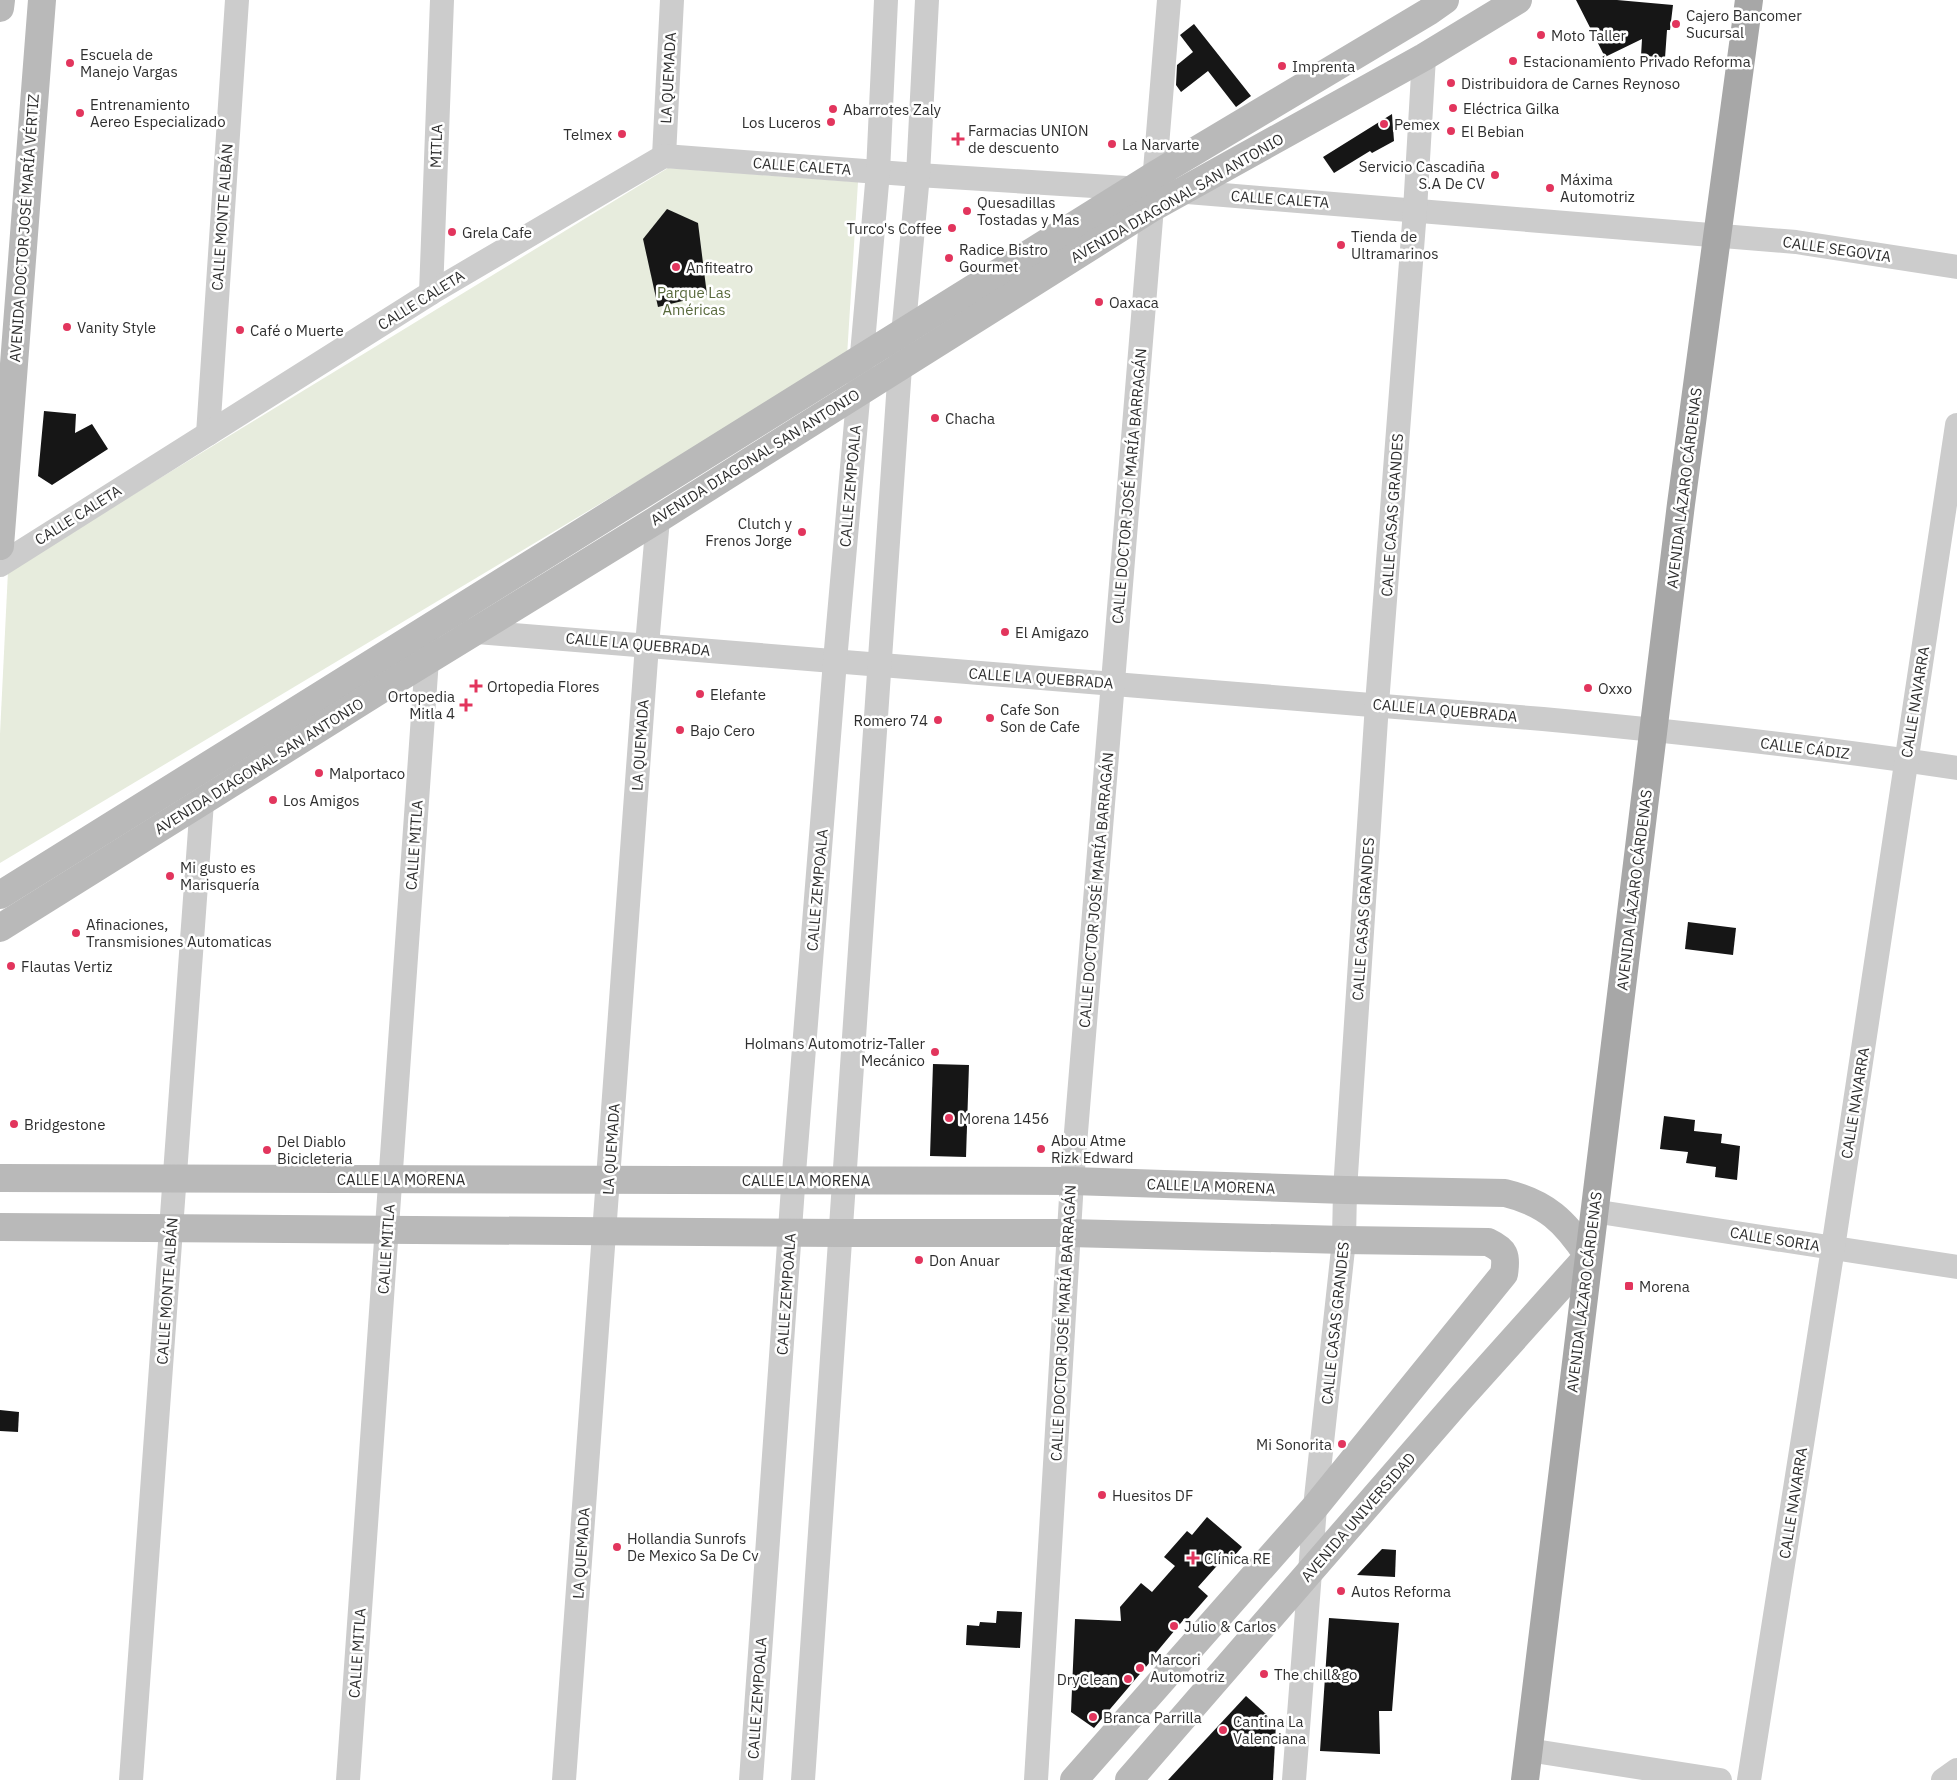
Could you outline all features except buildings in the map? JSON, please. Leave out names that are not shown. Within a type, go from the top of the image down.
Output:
[{"type":"main road","name":"AVENIDA LÁZARO CÁRDENAS","points":[[1525,1780],[1593,1211],[1680,514],[1749,0]]},
{"type":"street","points":[[0,8],[1,0]]},
{"type":"street","name":"AVENIDA DOCTOR JOSÉ MARÍA VÉRTIZ","points":[[0,546],[42,0]]},
{"type":"street","name":"CALLE MONTE ALBÁN","points":[[208,434],[237,0]]},
{"type":"street","name":"MITLA","points":[[431,292],[442,0]]},
{"type":"street","name":"LA QUEMADA","points":[[664,156],[672,0]]},
{"type":"street","name":"CALLE ZEMPOALA","points":[[750,1780],[835,661],[878,172],[886,0]]},
{"type":"street","points":[[803,1780],[900,367],[918,175],[927,0]]},
{"type":"street","name":"CALLE DOCTOR JOSÉ MARÍA BARRAGÁN","points":[[1036,1780],[1068,1233],[1113,684],[1149,190],[1169,0]]},
{"type":"street","name":"AVENIDA DIAGONAL SAN ANTONIO","points":[[0,895],[903,333],[1149,190],[1181,192],[1424,57],[1518,0]]},
{"type":"street","name":"AVENIDA DIAGONAL SAN ANTONIO","points":[[0,928],[900,367],[1149,190],[1434,4]]},
{"type":"street","name":"CALLE CASAS GRANDES","points":[[1294,1780],[1316,1506],[1344,1240],[1345,1190],[1377,704],[1415,210],[1424,57]]},
{"type":"street","name":"CALLE CALETA","points":[[0,565],[431,292],[664,156],[1149,190]]},
{"type":"street","name":"CALLE CALETA","points":[[1181,192],[1415,210],[1716,237]]},
{"type":"street","name":"CALLE SEGOVIA","points":[[1716,237],[1796,242],[1957,267]]},
{"type":"street","name":"CALLE NAVARRA","points":[[1750,1780],[1833,1248],[1957,425]]},
{"type":"street","name":"LA QUEMADA","points":[[564,1780],[658,519]]},
{"type":"street","name":"CALLE LA QUEBRADA","points":[[429,628],[879,666],[1377,704],[1653,730]]},
{"type":"street","name":"CALLE MITLA","points":[[348,1780],[429,628]]},
{"type":"street","name":"CALLE CÁDIZ","points":[[1653,730],[1906,760],[1957,768]]},
{"type":"street","name":"CALLE MONTE ALBÁN","points":[[131,1780],[202,802]]},
{"type":"street","name":"CALLE LA MORENA","points":[[0,1178],[1072,1181],[1505,1193],[1525,1198],[1544,1207],[1573,1234],[1588,1256]]},
{"type":"street","name":"CALLE SORIA","points":[[1593,1211],[1957,1267]]},
{"type":"street","points":[[0,1227],[606,1230],[791,1233],[1068,1233],[1488,1242],[1500,1248],[1506,1260],[1504,1274],[1316,1506],[1074,1780]]},
{"type":"street","name":"AVENIDA UNIVERSIDAD","points":[[1129,1780],[1458,1401],[1588,1256]]},
{"type":"street","points":[[1528,1750],[1720,1780]]},
{"type":"street","points":[[1942,1780],[1957,1770]]},
{"type":"green space","name":"Parque Las Américas","points":[[668,168],[858,182],[847,356],[0,863],[0,734],[8,571]]},
{"type":"place","name":"Cajero Bancomer Sucursal","points":[[1676,24]]},
{"type":"place","name":"Moto Taller","points":[[1541,35]]},
{"type":"place","name":"Estacionamiento Privado Reforma","points":[[1513,61]]},
{"type":"place","name":"Escuela de Manejo Vargas","points":[[70,63]]},
{"type":"place","name":"Imprenta","points":[[1282,66]]},
{"type":"place","name":"Distribuidora de Carnes Reynoso","points":[[1451,83]]},
{"type":"place","name":"Eléctrica Gilka","points":[[1453,108]]},
{"type":"place","name":"Abarrotes Zaly","points":[[833,109]]},
{"type":"place","name":"Entrenamiento Aereo Especializado","points":[[80,113]]},
{"type":"place","name":"Los Luceros","points":[[831,122]]},
{"type":"place","name":"Pemex","points":[[1384,124]]},
{"type":"place","name":"El Bebian","points":[[1451,131]]},
{"type":"place","name":"Telmex","points":[[622,134]]},
{"type":"place","name":"Farmacias UNION de descuento","points":[[958,139]]},
{"type":"place","name":"La Narvarte","points":[[1112,144]]},
{"type":"place","name":"Servicio Cascadiña S.A De CV","points":[[1495,175]]},
{"type":"place","name":"Máxima Automotriz","points":[[1550,188]]},
{"type":"place","name":"Quesadillas Tostadas y Mas","points":[[967,211]]},
{"type":"place","name":"Turco's Coffee","points":[[952,228]]},
{"type":"place","name":"Grela Cafe","points":[[452,232]]},
{"type":"place","name":"Tienda de Ultramarinos","points":[[1341,245]]},
{"type":"place","name":"Radice Bistro Gourmet","points":[[949,258]]},
{"type":"place","name":"Anfiteatro","points":[[676,267]]},
{"type":"place","name":"Oaxaca","points":[[1099,302]]},
{"type":"place","name":"Vanity Style","points":[[67,327]]},
{"type":"place","name":"Café o Muerte","points":[[240,330]]},
{"type":"place","name":"Chacha","points":[[935,418]]},
{"type":"place","name":"Clutch y Frenos Jorge","points":[[802,532]]},
{"type":"place","name":"El Amigazo","points":[[1005,632]]},
{"type":"place","name":"Ortopedia Flores","points":[[476,686]]},
{"type":"place","name":"Oxxo","points":[[1588,688]]},
{"type":"place","name":"Elefante","points":[[700,694]]},
{"type":"place","name":"Ortopedia Mitla 4","points":[[466,705]]},
{"type":"place","name":"Cafe Son Son de Cafe","points":[[990,718]]},
{"type":"place","name":"Romero 74","points":[[938,720]]},
{"type":"place","name":"Bajo Cero","points":[[680,730]]},
{"type":"place","name":"Malportaco","points":[[319,773]]},
{"type":"place","name":"Los Amigos","points":[[273,800]]},
{"type":"place","name":"Mi gusto es Marisquería","points":[[170,876]]},
{"type":"place","name":"Afinaciones, Transmisiones Automaticas","points":[[76,933]]},
{"type":"place","name":"Flautas Vertiz","points":[[11,966]]},
{"type":"place","name":"Holmans Automotriz-Taller Mecánico","points":[[935,1052]]},
{"type":"place","name":"Morena 1456","points":[[949,1118]]},
{"type":"place","name":"Bridgestone","points":[[14,1124]]},
{"type":"place","name":"Abou Atme Rizk Edward","points":[[1041,1149]]},
{"type":"place","name":"Del Diablo Bicicleteria","points":[[267,1150]]},
{"type":"place","name":"Don Anuar","points":[[919,1260]]},
{"type":"place","name":"Morena","points":[[1629,1286]]},
{"type":"place","name":"Mi Sonorita","points":[[1342,1444]]},
{"type":"place","name":"Huesitos DF","points":[[1102,1495]]},
{"type":"place","name":"Hollandia Sunrofs De Mexico Sa De Cv","points":[[617,1547]]},
{"type":"place","name":"Clínica RE","points":[[1193,1558]]},
{"type":"place","name":"Autos Reforma","points":[[1341,1591]]},
{"type":"place","name":"Julio & Carlos","points":[[1174,1626]]},
{"type":"place","name":"Marcori Automotriz","points":[[1140,1668]]},
{"type":"place","name":"The chill&go","points":[[1264,1674]]},
{"type":"place","name":"DryClean","points":[[1128,1679]]},
{"type":"place","name":"Branca Parrilla","points":[[1093,1717]]},
{"type":"place","name":"Cantina La Valenciana","points":[[1223,1730]]}]
